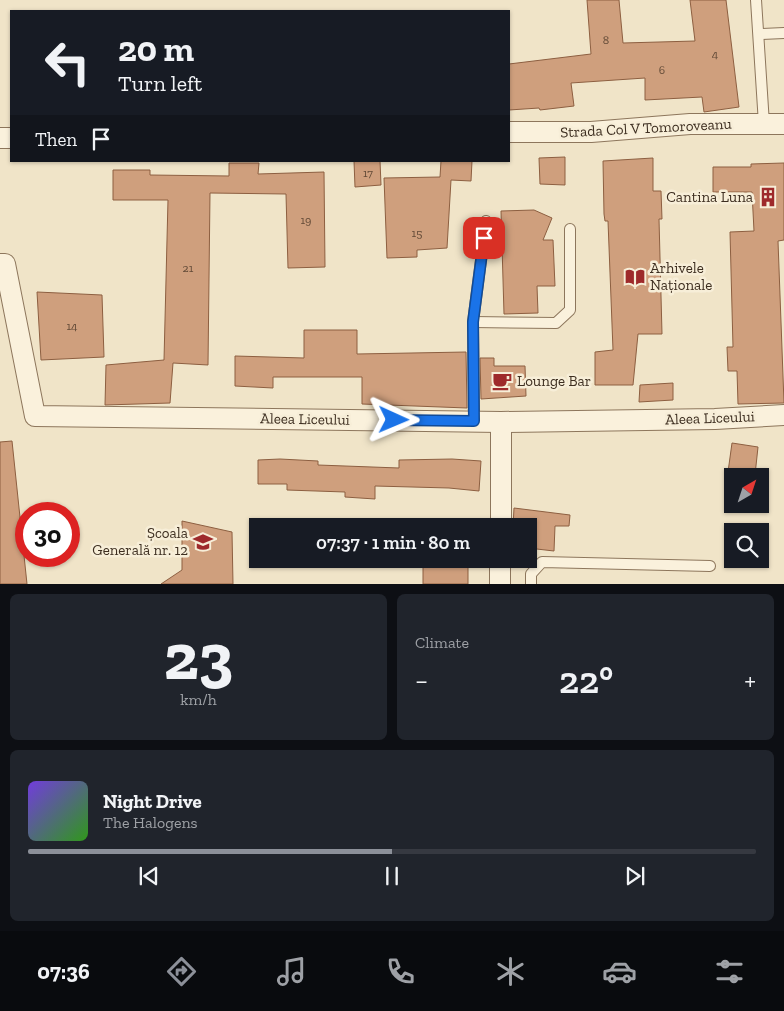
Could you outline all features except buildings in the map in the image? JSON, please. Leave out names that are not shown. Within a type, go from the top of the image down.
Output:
[{"type":"street","name":"Strada Col V Tomoroveanu","points":[[510,132],[591,132],[690,124],[774,124]]},
{"type":"street","name":"Aleea Liceului","points":[[0,264],[5,264],[35,416],[501,422],[715,419],[784,415]]},
{"type":"street","points":[[501,422],[501,518]]},
{"type":"street","points":[[500,568],[500,584]]},
{"type":"lane","points":[[756,0],[774,124]]},
{"type":"lane","points":[[760,34],[784,33]]},
{"type":"lane","points":[[474,421],[473,322],[486,221]]},
{"type":"lane","points":[[473,322],[556,323],[570,310],[570,229]]},
{"type":"lane","points":[[531,584],[531,574],[542,562],[710,566]]},
{"type":"place","name":"Cantina Luna","points":[[768,197]]},
{"type":"place","name":"Arhivele Naționale","points":[[635,277]]},
{"type":"place","name":"Lounge Bar","points":[[502,381]]},
{"type":"place","name":"Școala Generală nr. 12","points":[[203,542]]},
{"type":"route","points":[[394,420],[474,421],[473,322],[484,238]]}]
